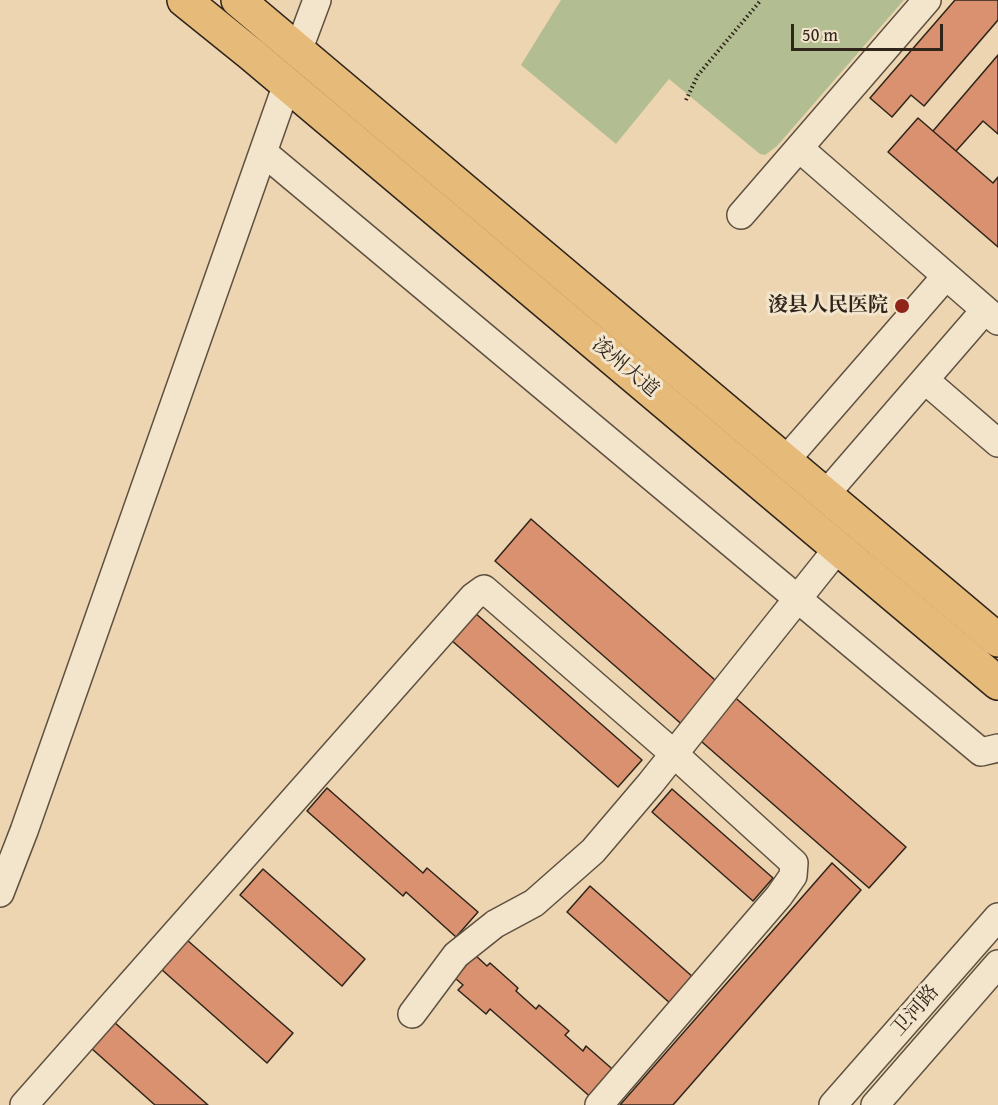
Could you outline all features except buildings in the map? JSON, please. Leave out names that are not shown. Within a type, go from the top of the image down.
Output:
[{"type":"main road","name":"浚州大道","points":[[184,0],[287,84],[998,683]]},
{"type":"main road","name":"浚州大道","points":[[237,0],[998,640]]},
{"type":"street","points":[[298,51],[317,0]]},
{"type":"street","points":[[741,215],[927,0]]},
{"type":"street","points":[[0,893],[24,831],[287,84]]},
{"type":"street","points":[[798,148],[992,316],[925,380],[825,495]]},
{"type":"street","points":[[263,152],[981,752],[998,748]]},
{"type":"street","points":[[785,461],[945,276]]},
{"type":"street","points":[[925,380],[998,443]]},
{"type":"street","points":[[412,1014],[456,955],[495,924],[534,903],[592,851],[650,784],[838,548]]},
{"type":"street","points":[[24,1105],[472,597],[484,589],[673,753],[794,863],[793,876],[779,896],[599,1105]]},
{"type":"street","name":"卫河路","points":[[833,1105],[998,917]]},
{"type":"street","name":"卫河路","points":[[875,1105],[998,964]]},
{"type":"path","points":[[686,100],[698,75],[761,0]]},
{"type":"green space","points":[[561,0],[904,0],[777,146],[765,155],[760,154],[669,79],[616,144],[521,65]]},
{"type":"place","name":"浚县人民医院","points":[[902,306]]}]
